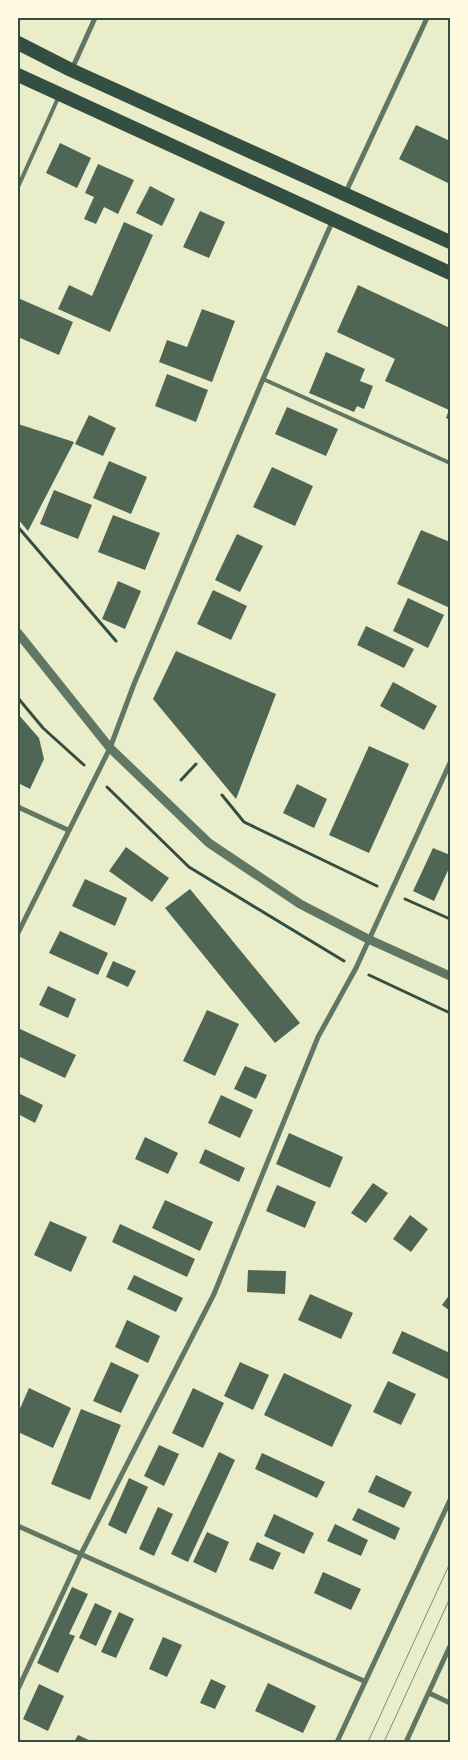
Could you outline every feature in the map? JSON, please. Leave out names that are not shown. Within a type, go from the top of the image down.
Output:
[{"type":"highway","points":[[18,43],[71,70],[450,242]]},
{"type":"highway","points":[[18,75],[450,272]]},
{"type":"street","points":[[71,70],[95,18]]},
{"type":"street","points":[[345,195],[427,18]]},
{"type":"street","points":[[18,932],[110,748],[134,684],[263,379],[334,220]]},
{"type":"street","points":[[18,633],[110,748],[209,843],[300,904],[368,939],[450,976]]},
{"type":"street","points":[[18,1689],[81,1554],[214,1294],[318,1037],[356,968],[368,939],[392,894],[450,763]]},
{"type":"street","points":[[18,808],[68,830]]},
{"type":"street","points":[[337,1742],[450,1500]]},
{"type":"street","points":[[18,1526],[364,1681]]},
{"type":"street","points":[[406,1742],[450,1646]]},
{"type":"street","points":[[429,1693],[450,1703]]},
{"type":"lane","points":[[18,187],[60,95]]},
{"type":"lane","points":[[263,379],[450,463]]},
{"type":"path","points":[[18,527],[116,641]]},
{"type":"path","points":[[181,780],[196,764]]},
{"type":"path","points":[[222,795],[244,822],[392,894],[450,919]]},
{"type":"building","points":[[416,125],[450,141],[450,184],[399,159]]},
{"type":"building","points":[[60,143],[91,158],[77,188],[46,173]]},
{"type":"building","points":[[98,164],[134,180],[118,214],[104,207],[96,224],[84,219],[94,197],[85,193]]},
{"type":"building","points":[[150,186],[175,199],[162,226],[136,213]]},
{"type":"building","points":[[200,211],[225,222],[209,258],[183,247]]},
{"type":"building","points":[[124,222],[153,235],[110,332],[58,309],[69,285],[92,296]]},
{"type":"building","points":[[358,285],[450,328],[450,420],[446,418],[449,410],[385,381],[395,359],[337,332]]},
{"type":"building","points":[[18,298],[73,322],[59,355],[18,337]]},
{"type":"building","points":[[202,309],[235,321],[212,382],[159,362],[167,340],[187,347]]},
{"type":"building","points":[[326,352],[365,369],[360,381],[373,386],[364,409],[357,406],[354,412],[309,393]]},
{"type":"building","points":[[167,374],[208,390],[196,422],[155,406]]},
{"type":"building","points":[[287,407],[338,429],[326,456],[275,434]]},
{"type":"building","points":[[89,415],[116,428],[103,456],[75,444]]},
{"type":"building","points":[[18,424],[74,442],[28,531],[18,519]]},
{"type":"building","points":[[109,461],[147,477],[131,514],[93,498]]},
{"type":"building","points":[[272,467],[313,486],[295,526],[253,507]]},
{"type":"building","points":[[54,490],[92,505],[78,539],[40,524]]},
{"type":"building","points":[[113,515],[160,533],[145,570],[98,552]]},
{"type":"building","points":[[421,530],[450,542],[450,608],[397,584]]},
{"type":"building","points":[[237,534],[263,546],[240,592],[215,580]]},
{"type":"building","points":[[118,581],[141,591],[125,629],[102,619]]},
{"type":"building","points":[[213,590],[247,606],[231,640],[197,624]]},
{"type":"building","points":[[408,598],[444,615],[428,648],[393,631]]},
{"type":"building","points":[[366,626],[414,649],[404,668],[357,645]]},
{"type":"building","points":[[176,651],[276,694],[236,799],[153,699]]},
{"type":"building","points":[[393,682],[437,706],[424,730],[380,706]]},
{"type":"building","points":[[18,714],[39,738],[44,759],[30,789],[18,783]]},
{"type":"building","points":[[369,746],[409,764],[369,853],[329,835]]},
{"type":"building","points":[[297,784],[327,799],[314,828],[283,813]]},
{"type":"building","points":[[126,847],[169,878],[152,902],[109,871]]},
{"type":"building","points":[[433,848],[450,855],[450,866],[434,901],[413,891]]},
{"type":"building","points":[[85,879],[127,898],[115,926],[72,906]]},
{"type":"building","points":[[190,889],[300,1023],[275,1043],[165,908]]},
{"type":"building","points":[[60,931],[108,953],[98,975],[49,953]]},
{"type":"building","points":[[113,961],[136,971],[128,987],[106,977]]},
{"type":"building","points":[[48,986],[76,999],[68,1018],[39,1005]]},
{"type":"building","points":[[207,1010],[239,1024],[215,1076],[183,1061]]},
{"type":"building","points":[[18,1028],[76,1055],[65,1078],[18,1056]]},
{"type":"building","points":[[245,1066],[267,1075],[256,1099],[234,1089]]},
{"type":"building","points":[[18,1093],[43,1105],[35,1123],[18,1114]]},
{"type":"building","points":[[221,1095],[253,1110],[240,1138],[208,1123]]},
{"type":"building","points":[[289,1133],[343,1157],[330,1188],[276,1164]]},
{"type":"building","points":[[145,1137],[178,1153],[168,1174],[135,1159]]},
{"type":"building","points":[[205,1149],[245,1168],[239,1182],[199,1163]]},
{"type":"building","points":[[373,1183],[388,1193],[366,1223],[351,1213]]},
{"type":"building","points":[[277,1185],[316,1202],[305,1228],[266,1211]]},
{"type":"building","points":[[165,1200],[213,1222],[200,1251],[152,1228]]},
{"type":"building","points":[[410,1215],[428,1229],[411,1252],[393,1239]]},
{"type":"building","points":[[50,1221],[87,1237],[71,1272],[34,1255]]},
{"type":"building","points":[[120,1224],[195,1259],[187,1277],[112,1242]]},
{"type":"building","points":[[248,1270],[286,1271],[285,1294],[247,1292]]},
{"type":"building","points":[[134,1275],[183,1298],[176,1312],[127,1289]]},
{"type":"building","points":[[310,1294],[353,1313],[341,1339],[298,1320]]},
{"type":"building","points":[[450,1294],[450,1311],[442,1305]]},
{"type":"building","points":[[127,1320],[160,1336],[148,1363],[115,1347]]},
{"type":"building","points":[[402,1331],[450,1353],[450,1380],[392,1353]]},
{"type":"building","points":[[111,1362],[139,1375],[121,1413],[93,1401]]},
{"type":"building","points":[[240,1362],[269,1375],[253,1410],[224,1396]]},
{"type":"building","points":[[284,1373],[352,1405],[332,1447],[264,1415]]},
{"type":"building","points":[[388,1381],[416,1394],[401,1425],[373,1412]]},
{"type":"building","points":[[29,1388],[71,1408],[53,1448],[18,1432],[18,1413]]},
{"type":"building","points":[[193,1388],[224,1403],[203,1448],[172,1433]]},
{"type":"building","points":[[81,1409],[121,1425],[90,1500],[51,1484]]},
{"type":"building","points":[[159,1445],[179,1454],[164,1486],[144,1476]]},
{"type":"building","points":[[219,1452],[235,1460],[188,1562],[171,1554]]},
{"type":"building","points":[[262,1453],[325,1482],[317,1498],[255,1469]]},
{"type":"building","points":[[376,1475],[412,1492],[404,1508],[368,1492]]},
{"type":"building","points":[[129,1478],[148,1487],[126,1534],[108,1525]]},
{"type":"building","points":[[158,1507],[173,1514],[154,1556],[139,1549]]},
{"type":"building","points":[[358,1508],[400,1528],[395,1540],[352,1520]]},
{"type":"building","points":[[274,1514],[314,1533],[304,1554],[264,1536]]},
{"type":"building","points":[[335,1524],[368,1540],[361,1556],[327,1541]]},
{"type":"building","points":[[207,1532],[229,1542],[216,1573],[193,1562]]},
{"type":"building","points":[[257,1542],[281,1553],[273,1570],[249,1560]]},
{"type":"building","points":[[323,1572],[361,1589],[351,1610],[314,1593]]},
{"type":"building","points":[[72,1587],[88,1594],[69,1634],[75,1636],[58,1673],[37,1663]]},
{"type":"building","points":[[95,1603],[112,1611],[96,1646],[79,1638]]},
{"type":"building","points":[[119,1612],[134,1619],[116,1658],[101,1652]]},
{"type":"building","points":[[163,1637],[182,1645],[167,1677],[149,1669]]},
{"type":"building","points":[[211,1679],[226,1686],[215,1709],[200,1703]]},
{"type":"building","points":[[268,1683],[316,1706],[303,1733],[255,1711]]},
{"type":"building","points":[[39,1684],[64,1696],[48,1731],[23,1719]]},
{"type":"building","points":[[78,1735],[93,1742],[74,1742]]},
{"type":"tram line","points":[[368,1742],[450,1563]]},
{"type":"tram line","points":[[384,1742],[450,1598]]}]
